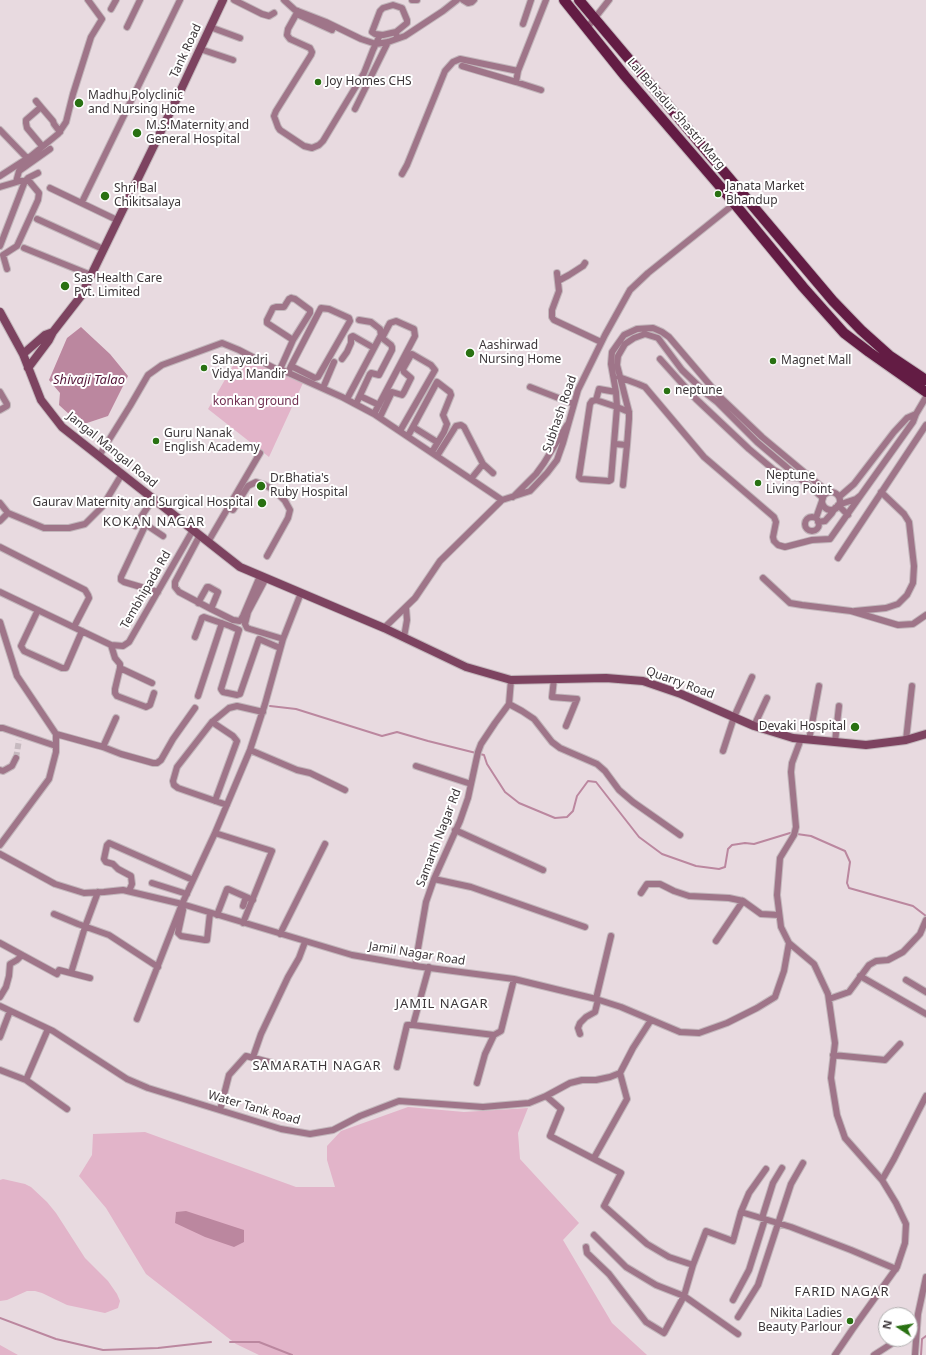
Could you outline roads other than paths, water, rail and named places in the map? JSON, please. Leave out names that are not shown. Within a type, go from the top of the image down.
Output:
[{"type":"main road","name":"Tank Road","points":[[23,354],[45,335],[53,332],[81,296],[223,0]]},
{"type":"main road","name":"Lal Bahadur Shastri Marg","points":[[564,0],[625,76],[735,204],[803,287],[844,333],[868,352],[926,392]]},
{"type":"main road","name":"Lal Bahadur Shastri Marg","points":[[580,0],[833,301],[861,330],[890,356],[926,380]]},
{"type":"main road","name":"Jangal Mangal Road","points":[[0,312],[23,354],[41,400],[62,427],[240,567],[404,637]]},
{"type":"main road","points":[[28,368],[49,340],[53,332]]},
{"type":"main road","name":"Quarry Road","points":[[404,637],[466,667],[510,680],[606,678],[643,681],[681,694],[754,726],[793,738],[866,745],[906,740],[926,734]]},
{"type":"street","points":[[0,176],[27,158],[60,132],[66,122],[91,37],[102,19],[88,0]]},
{"type":"street","points":[[111,9],[116,0]]},
{"type":"street","points":[[127,27],[140,0]]},
{"type":"street","points":[[82,202],[180,0]]},
{"type":"street","points":[[234,0],[262,14],[269,16],[274,13]]},
{"type":"street","points":[[284,0],[297,12],[332,30]]},
{"type":"street","points":[[412,0],[418,0]]},
{"type":"street","points":[[297,12],[326,22],[361,40],[376,44],[443,11],[456,0]]},
{"type":"street","points":[[463,0],[468,3],[474,0]]},
{"type":"street","points":[[523,24],[531,0]]},
{"type":"street","points":[[516,82],[518,71],[546,0]]},
{"type":"street","points":[[587,28],[609,0]]},
{"type":"street","points":[[355,109],[407,20],[402,8],[398,6],[393,5],[383,8],[380,11],[372,32],[380,35],[398,34]]},
{"type":"street","points":[[297,12],[288,29],[287,35],[290,39],[310,48],[312,52],[274,116],[280,130],[304,146],[312,148],[323,141],[364,73],[380,35]]},
{"type":"street","points":[[210,27],[240,38]]},
{"type":"street","points":[[200,49],[233,60]]},
{"type":"street","points":[[402,174],[445,71],[453,62],[460,59],[518,71]]},
{"type":"street","points":[[462,66],[541,90]]},
{"type":"street","points":[[36,101],[60,132]]},
{"type":"street","points":[[42,107],[26,120],[27,128],[42,146]]},
{"type":"street","points":[[0,130],[27,158]]},
{"type":"street","points":[[16,182],[19,171],[50,149]]},
{"type":"street","points":[[7,269],[0,247],[25,181],[38,173]]},
{"type":"street","points":[[0,187],[16,182],[29,181],[39,193],[38,200],[16,246],[3,255]]},
{"type":"street","points":[[50,188],[117,220]]},
{"type":"street","name":"Subhash Road","points":[[502,500],[530,491],[548,473],[557,460],[578,390],[601,342],[630,290],[648,272],[744,196]]},
{"type":"street","points":[[37,219],[103,249]]},
{"type":"street","points":[[24,248],[91,275]]},
{"type":"street","points":[[558,281],[583,266],[585,263]]},
{"type":"street","points":[[557,273],[559,291],[552,310],[552,317],[554,320],[601,342]]},
{"type":"street","points":[[293,340],[267,323],[273,308],[284,307],[291,298],[295,299],[310,310],[310,312],[293,340],[281,367],[282,370],[347,399],[377,415],[502,500],[440,561],[415,598],[384,628]]},
{"type":"street","points":[[288,373],[291,366],[321,308],[329,308],[349,318],[350,321],[318,378],[315,378],[291,366]]},
{"type":"street","points":[[347,399],[381,335],[380,329],[371,322],[359,320]]},
{"type":"street","points":[[356,404],[370,374],[379,375],[392,350],[391,344],[382,338],[390,323],[396,321],[414,329],[415,336],[379,405],[377,415]]},
{"type":"street","points":[[623,485],[627,445],[628,412],[617,377],[611,364],[612,352],[624,335],[637,329],[653,328],[662,332],[673,343],[719,400],[758,442],[823,498],[822,502],[827,508],[832,509],[856,500],[861,495]]},
{"type":"street","points":[[628,412],[617,407],[596,400],[592,401],[590,404],[579,477],[581,479],[609,482],[611,480],[617,407],[616,392],[618,356],[625,344],[634,338],[645,334],[658,338],[682,370],[828,492],[836,494],[839,497]]},
{"type":"street","points":[[342,359],[347,352],[352,336],[374,348]]},
{"type":"street","points":[[666,350],[673,343]]},
{"type":"street","points":[[99,456],[148,375],[162,365],[222,344],[274,368]]},
{"type":"street","points":[[377,415],[392,392],[402,394],[409,382],[411,376],[404,372],[403,369],[412,354],[431,365],[435,370],[400,431]]},
{"type":"street","points":[[660,359],[708,410],[749,449],[774,470],[787,476],[798,478]]},
{"type":"street","points":[[323,388],[334,362]]},
{"type":"street","points":[[675,376],[682,370]]},
{"type":"street","points":[[617,377],[645,388],[704,457],[774,517],[776,522],[773,537],[774,541],[778,545],[785,547],[812,540],[830,539],[913,422],[926,397]]},
{"type":"street","points":[[408,436],[437,382],[452,395],[443,415],[447,424],[444,432],[437,442],[434,454]]},
{"type":"street","points":[[530,387],[574,404]]},
{"type":"street","points":[[596,400],[599,389],[616,392]]},
{"type":"street","points":[[0,392],[7,406],[0,410]]},
{"type":"street","points":[[360,396],[379,405]]},
{"type":"street","points":[[708,410],[719,400]]},
{"type":"street","points":[[828,492],[823,498],[817,520],[818,526],[816,530],[806,531],[805,523],[807,519],[811,517],[817,520],[825,521],[840,501],[839,497],[854,484],[894,432],[907,418],[916,414]]},
{"type":"street","points":[[434,454],[456,426],[461,425],[464,427],[483,464],[493,473]]},
{"type":"street","points":[[838,558],[926,425]]},
{"type":"street","points":[[413,427],[437,442]]},
{"type":"street","points":[[749,449],[762,437]]},
{"type":"street","points":[[614,444],[627,445]]},
{"type":"street","points":[[229,517],[230,509],[260,453]]},
{"type":"street","points":[[471,479],[483,464]]},
{"type":"street","points":[[0,503],[8,513],[44,528],[68,528],[85,524],[102,507],[122,474]]},
{"type":"street","points":[[208,542],[230,509],[248,486],[256,482],[265,484],[274,490],[285,501],[290,510],[288,518],[267,556]]},
{"type":"street","points":[[851,611],[886,608],[898,604],[907,595],[913,583],[914,566],[908,522],[904,514],[881,492]]},
{"type":"street","points":[[136,526],[153,499]]},
{"type":"street","points":[[837,506],[848,515]]},
{"type":"street","points":[[0,521],[8,513]]},
{"type":"street","points":[[158,592],[124,582],[121,580],[121,577],[145,526],[148,526],[163,536]]},
{"type":"street","points":[[196,533],[174,582],[175,587],[179,592],[232,620],[240,621],[244,616],[263,577]]},
{"type":"street","name":"Tembhipada Rd","points":[[111,645],[123,646],[129,642],[158,592],[196,533]]},
{"type":"street","points":[[0,547],[85,590],[89,598],[74,627]]},
{"type":"street","points":[[263,577],[248,612],[245,624],[247,628],[283,639]]},
{"type":"street","points":[[763,578],[790,602],[802,605],[851,611],[898,625],[913,624],[926,615]]},
{"type":"street","points":[[198,603],[207,587],[209,587],[218,592],[211,609]]},
{"type":"street","points":[[0,592],[111,645],[115,658],[119,662],[120,668],[115,689],[117,696],[146,707],[150,705],[154,693]]},
{"type":"street","points":[[137,1019],[186,894],[215,833],[250,750],[263,712],[280,648],[301,593]]},
{"type":"street","points":[[404,637],[407,620],[406,608]]},
{"type":"street","points":[[38,610],[21,646],[24,651],[62,668],[66,668],[82,631]]},
{"type":"street","points":[[195,637],[202,618],[204,617],[235,627],[239,630],[221,689],[223,692],[237,695],[240,694],[259,639],[280,648]]},
{"type":"street","points":[[0,622],[17,676],[56,734],[56,752],[49,779],[0,845]]},
{"type":"street","points":[[198,696],[222,623]]},
{"type":"street","points":[[120,668],[152,683]]},
{"type":"street","points":[[723,751],[734,717],[752,677]]},
{"type":"street","points":[[554,679],[552,697],[578,699],[566,726]]},
{"type":"street","points":[[510,680],[509,704],[534,720],[552,742],[560,748],[597,764],[605,771],[619,790],[633,802],[680,835]]},
{"type":"street","points":[[819,686],[805,739],[792,763],[791,772],[796,827],[794,835],[780,858],[777,895],[779,915],[781,926],[789,943],[814,964],[828,998],[835,1043],[831,1078],[837,1115],[845,1138],[882,1180],[896,1203],[906,1224],[905,1242],[902,1255],[896,1269],[835,1355]]},
{"type":"street","points":[[906,740],[912,686]]},
{"type":"street","points":[[754,726],[767,698]]},
{"type":"street","name":"Samarth Nagar Rd","points":[[415,966],[426,902],[468,798],[477,753],[509,704]]},
{"type":"street","points":[[835,742],[839,706]]},
{"type":"street","points":[[227,805],[178,788],[174,785],[173,781],[177,767],[212,722],[229,708],[245,707],[263,712]]},
{"type":"street","points":[[56,734],[103,747],[121,754],[157,763],[161,760],[173,739],[195,708]]},
{"type":"street","points":[[103,747],[116,718]]},
{"type":"street","points":[[212,722],[233,736],[237,741],[214,800]]},
{"type":"street","points":[[0,728],[3,728],[20,737],[56,746]]},
{"type":"street","points":[[250,750],[297,770],[310,773],[345,790]]},
{"type":"street","points":[[0,770],[3,771],[12,766],[16,758]]},
{"type":"street","points":[[416,766],[471,784]]},
{"type":"street","points":[[456,830],[543,870]]},
{"type":"street","points":[[215,833],[272,851],[250,898],[243,923]]},
{"type":"street","points":[[115,842],[194,878]]},
{"type":"street","points":[[129,891],[132,884],[131,876],[118,869],[113,864],[106,862],[104,859],[107,845],[109,843],[194,878]]},
{"type":"street","points":[[280,934],[325,844]]},
{"type":"street","name":"Jamil Nagar Road","points":[[0,854],[55,884],[84,893],[123,890],[129,891],[183,904],[352,955],[415,966],[514,979],[620,1007],[680,1032],[699,1033],[726,1023],[757,1008],[774,997],[784,971],[789,943]]},
{"type":"street","points":[[434,879],[471,887],[585,927]]},
{"type":"street","points":[[152,883],[186,894]]},
{"type":"street","points":[[641,893],[647,884],[660,884],[689,896],[708,896],[743,901],[761,914],[779,915]]},
{"type":"street","points":[[216,915],[226,889],[250,898]]},
{"type":"street","points":[[70,973],[98,892]]},
{"type":"street","points":[[243,906],[250,898]]},
{"type":"street","points":[[716,941],[743,901]]},
{"type":"street","points":[[183,904],[178,933],[182,936],[207,940],[210,913]]},
{"type":"street","points":[[54,914],[109,935],[158,967]]},
{"type":"street","points":[[828,998],[849,992],[869,965],[876,961],[888,960],[903,952],[920,934],[926,920]]},
{"type":"street","points":[[580,1034],[578,1028],[580,1023],[586,1017],[595,1012],[611,936]]},
{"type":"street","points":[[253,1057],[261,1034],[288,977],[299,958],[305,942]]},
{"type":"street","points":[[0,943],[57,974],[59,970],[90,978]]},
{"type":"street","points":[[0,997],[8,982],[10,964],[22,955]]},
{"type":"street","points":[[413,1025],[429,967]]},
{"type":"street","points":[[860,976],[925,1010]]},
{"type":"street","points":[[477,1083],[485,1054],[494,1035],[501,1031],[514,979]]},
{"type":"street","points":[[906,980],[926,992]]},
{"type":"street","name":"Water Tank Road","points":[[0,1006],[48,1029],[127,1079],[148,1088],[281,1129],[310,1134],[333,1130],[360,1116],[399,1101],[482,1107],[530,1103],[570,1083],[582,1080],[596,1080],[620,1073]]},
{"type":"street","points":[[0,1037],[10,1011]]},
{"type":"street","points":[[594,1158],[628,1099],[620,1073],[633,1048],[651,1020]]},
{"type":"street","points":[[398,1067],[407,1025],[494,1035]]},
{"type":"street","points":[[26,1080],[48,1029]]},
{"type":"street","points":[[833,1055],[885,1060],[900,1044]]},
{"type":"street","points":[[220,1110],[229,1075],[246,1056],[273,1063]]},
{"type":"street","points":[[0,1070],[26,1080],[67,1108]]},
{"type":"street","points":[[546,1096],[561,1109],[550,1136],[621,1173],[604,1206],[647,1244],[669,1257],[693,1265]]},
{"type":"street","points":[[882,1180],[926,1096]]},
{"type":"street","points":[[738,1317],[758,1285],[791,1184],[803,1163]]},
{"type":"street","points":[[733,1300],[749,1270],[773,1183],[782,1168]]},
{"type":"street","points":[[586,1247],[587,1253],[609,1274],[646,1322],[664,1333],[684,1296],[693,1265],[706,1232],[733,1241],[741,1212],[749,1194],[766,1169]]},
{"type":"street","points":[[741,1212],[778,1223],[851,1250],[896,1269]]},
{"type":"street","points":[[594,1235],[626,1267],[656,1285],[684,1296],[738,1334]]},
{"type":"street","points":[[915,1355],[918,1314],[926,1277]]},
{"type":"street","points":[[874,1355],[886,1347]]},
{"type":"water","name":"Shivaji Talao","points":[[81,327],[110,354],[128,376],[108,416],[81,425],[59,405],[60,393],[49,380],[67,338]]},
{"type":"water","points":[[186,1211],[244,1230],[244,1242],[234,1247],[205,1237],[175,1223],[176,1212]]},
{"type":"waterway","points":[[270,706],[296,709],[382,736],[397,732],[484,755],[487,764],[505,792],[519,803],[555,818],[567,817],[573,811],[577,796],[588,781],[596,782],[639,837],[662,854],[696,866],[719,869],[725,867],[728,849],[732,845],[745,843],[754,844],[790,833],[811,836],[845,851],[850,862],[847,883],[849,888],[913,906],[926,916]]},
{"type":"waterway","points":[[0,1318],[56,1339],[103,1350],[158,1348],[211,1342]]},
{"type":"waterway","points":[[921,1355],[922,1339],[926,1336]]},
{"type":"waterway","points":[[230,1342],[259,1342],[292,1355]]},
{"type":"tunnel","points":[[16,758],[19,740]]},
{"type":"place","name":"Joy Homes CHS","points":[[318,82]]},
{"type":"place","name":"Madhu Polyclinic and Nursing Home","points":[[79,103]]},
{"type":"place","name":"M.S.Maternity and General Hospital","points":[[137,133]]},
{"type":"place","name":"Janata Market Bhandup","points":[[718,194]]},
{"type":"place","name":"Shri Bal Chikitsalaya","points":[[105,196]]},
{"type":"place","name":"Sas Health Care Pvt. Limited","points":[[65,286]]},
{"type":"place","name":"Aashirwad Nursing Home","points":[[470,353]]},
{"type":"place","name":"Magnet Mall","points":[[773,361]]},
{"type":"place","name":"Sahayadri Vidya Mandir","points":[[204,368]]},
{"type":"place","name":"neptune","points":[[667,391]]},
{"type":"place","name":"Guru Nanak English Academy","points":[[156,441]]},
{"type":"place","name":"Neptune Living Point","points":[[758,483]]},
{"type":"place","name":"Dr.Bhatia's Ruby Hospital","points":[[261,486]]},
{"type":"place","name":"Gaurav Maternity and Surgical Hospital","points":[[262,503]]},
{"type":"place","name":"Devaki Hospital","points":[[855,727]]},
{"type":"place","name":"Nikita Ladies Beauty Parlour","points":[[850,1321]]},
{"type":"district","name":"KOKAN NAGAR","points":[[154,522]]},
{"type":"district","name":"JAMIL NAGAR","points":[[442,1004]]},
{"type":"district","name":"SAMARATH NAGAR","points":[[317,1066]]},
{"type":"district","name":"FARID NAGAR","points":[[842,1292]]},
{"type":"park label","name":"konkan ground","points":[[256,402]]}]
